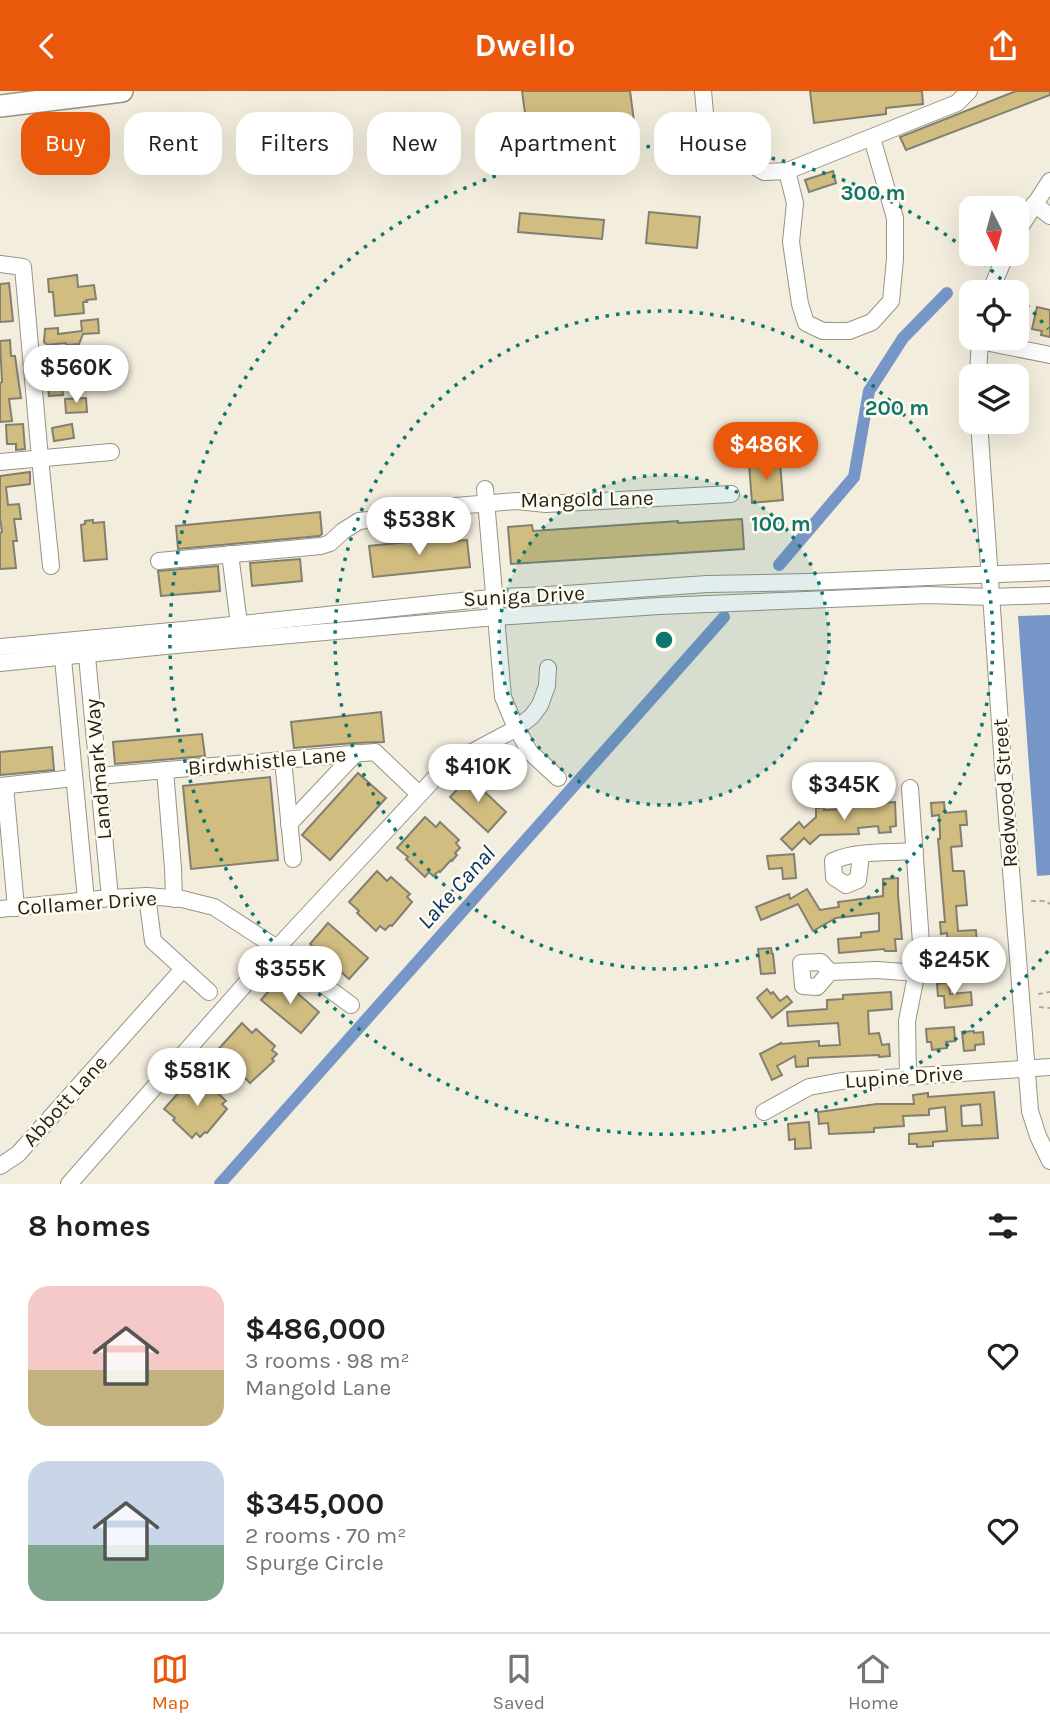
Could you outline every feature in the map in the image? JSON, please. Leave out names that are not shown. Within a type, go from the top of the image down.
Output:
[{"type":"main road","points":[[0,106],[122,91]]},
{"type":"street","points":[[703,91],[712,141],[764,171],[787,171],[872,138],[957,103],[970,91]]},
{"type":"street","points":[[787,171],[795,203],[791,242],[800,304],[806,323],[823,331],[849,331],[872,322],[891,301],[895,218],[872,138]]},
{"type":"street","points":[[1029,212],[1050,181]]},
{"type":"street","points":[[1034,204],[1050,216]]},
{"type":"street","points":[[0,264],[23,267],[51,566]]},
{"type":"street","points":[[1028,350],[1050,355]]},
{"type":"street","name":"Redwood Street","points":[[980,434],[1030,1111],[1050,1161]]},
{"type":"street","points":[[0,462],[111,452]]},
{"type":"street","name":"Mangold Lane","points":[[159,561],[321,546],[330,543],[359,521],[434,513],[486,496],[546,504],[731,494]]},
{"type":"street","points":[[486,496],[503,697],[529,751],[558,778]]},
{"type":"street","points":[[230,554],[239,624]]},
{"type":"street","name":"Suniga Drive","points":[[86,647],[239,624],[494,597],[707,584],[1050,572]]},
{"type":"street","name":"Suniga Drive","points":[[0,647],[62,649],[659,606],[928,595],[1050,595]]},
{"type":"street","name":"Landmark Way","points":[[86,647],[110,898]]},
{"type":"street","name":"Suniga Drive","points":[[0,663],[62,649]]},
{"type":"street","name":"Landmark Way","points":[[62,649],[86,900]]},
{"type":"street","points":[[69,1184],[277,948],[446,766],[517,728],[533,716],[547,686],[548,669]]},
{"type":"street","name":"Birdwhistle Lane","points":[[98,776],[375,752],[419,794]]},
{"type":"street","points":[[289,824],[356,753]]},
{"type":"street","points":[[283,759],[293,859]]},
{"type":"street","points":[[165,770],[174,899]]},
{"type":"street","points":[[8,908],[2,786],[74,778]]},
{"type":"street","points":[[908,1076],[906,1021],[921,943],[910,788]]},
{"type":"street","points":[[862,855],[915,851]]},
{"type":"street","points":[[147,896],[153,941],[209,992]]},
{"type":"street","name":"Collamer Drive","points":[[8,908],[147,896],[214,907],[277,948],[351,1005]]},
{"type":"street","name":"Abbott Lane","points":[[0,1166],[18,1154],[183,969]]},
{"type":"street","points":[[830,972],[877,970],[916,973]]},
{"type":"street","name":"Lupine Drive","points":[[764,1112],[809,1087],[842,1081],[1050,1067]]},
{"type":"path","points":[[1031,901],[1046,901],[1050,904]]},
{"type":"path","points":[[1038,993],[1050,992]]},
{"type":"path","points":[[1039,1007],[1050,1008]]},
{"type":"water","points":[[1050,615],[1050,875],[1037,876],[1018,616]]},
{"type":"building","points":[[522,91],[630,91],[633,112],[525,112]]},
{"type":"building","points":[[810,91],[922,91],[923,104],[886,108],[886,114],[814,123]]},
{"type":"building","points":[[1016,91],[1050,91],[1050,95],[906,150],[900,137]]},
{"type":"building","points":[[833,171],[836,183],[809,192],[805,180]]},
{"type":"building","points":[[649,212],[700,217],[697,248],[646,243]]},
{"type":"building","points":[[520,213],[604,220],[602,239],[518,232]]},
{"type":"building","points":[[77,275],[78,287],[94,285],[96,299],[83,302],[84,313],[55,316],[53,292],[49,292],[48,279]]},
{"type":"building","points":[[9,283],[13,321],[0,322],[0,284]]},
{"type":"building","points":[[1037,307],[1050,310],[1050,337],[1041,335],[1042,331],[1032,329]]},
{"type":"building","points":[[98,319],[99,333],[83,334],[79,344],[47,345],[44,342],[45,329],[58,328],[58,334],[82,331],[81,321]]},
{"type":"building","points":[[10,340],[21,398],[9,399],[12,421],[0,422],[0,341]]},
{"type":"building","points":[[113,366],[114,378],[98,380],[97,367]]},
{"type":"building","points":[[61,378],[63,395],[49,396],[47,380]]},
{"type":"building","points":[[86,398],[87,412],[66,413],[65,399]]},
{"type":"building","points":[[23,424],[25,449],[16,450],[16,444],[7,444],[6,425]]},
{"type":"building","points":[[72,424],[74,438],[54,441],[52,428]]},
{"type":"building","points":[[780,462],[783,500],[752,503],[749,464]]},
{"type":"building","points":[[30,472],[30,484],[6,487],[8,505],[19,504],[21,519],[14,519],[17,541],[13,541],[16,568],[0,569],[0,476]]},
{"type":"building","points":[[320,512],[322,534],[319,536],[178,549],[176,526]]},
{"type":"building","points":[[742,519],[744,549],[511,564],[508,527],[532,525],[533,531]]},
{"type":"building","points":[[93,520],[93,523],[104,522],[107,559],[84,561],[81,525],[85,524],[85,521]]},
{"type":"building","points":[[455,537],[455,541],[467,540],[470,567],[373,577],[369,546]]},
{"type":"building","points":[[300,559],[302,581],[252,586],[250,563]]},
{"type":"building","points":[[218,566],[220,591],[161,596],[158,571]]},
{"type":"building","points":[[381,712],[384,742],[294,748],[291,722]]},
{"type":"building","points":[[202,734],[205,756],[115,764],[113,742]]},
{"type":"building","points":[[52,747],[54,770],[0,775],[0,752]]},
{"type":"building","points":[[358,773],[386,798],[330,860],[302,835]]},
{"type":"building","points":[[270,777],[278,860],[191,869],[183,786]]},
{"type":"building","points":[[469,777],[506,812],[488,832],[450,797]]},
{"type":"building","points":[[868,800],[869,804],[895,802],[896,826],[890,827],[891,832],[879,833],[878,826],[858,828],[859,834],[820,835],[810,844],[804,838],[792,850],[781,839],[799,822],[804,828],[816,817],[816,808],[843,809],[842,806],[855,805],[855,801]]},
{"type":"building","points":[[944,802],[945,813],[966,811],[967,825],[960,825],[962,846],[951,847],[953,871],[964,871],[967,905],[956,906],[958,931],[976,930],[977,947],[969,947],[970,965],[959,966],[960,976],[948,977],[947,933],[941,934],[940,922],[945,922],[938,839],[939,815],[932,816],[931,803]]},
{"type":"building","points":[[425,817],[436,827],[440,822],[459,840],[456,843],[460,848],[452,861],[440,872],[433,876],[429,872],[425,877],[397,848]]},
{"type":"building","points":[[794,854],[796,878],[783,879],[782,868],[769,869],[767,856]]},
{"type":"building","points":[[377,871],[387,881],[391,877],[410,894],[407,897],[412,902],[392,926],[385,930],[380,926],[376,931],[349,902]]},
{"type":"building","points":[[898,878],[902,939],[895,939],[896,951],[884,949],[839,953],[838,939],[861,937],[861,933],[879,931],[879,913],[836,918],[813,931],[798,904],[761,920],[756,907],[789,894],[790,899],[807,889],[820,910],[839,907],[838,902],[883,896],[883,879]]},
{"type":"building","points":[[328,923],[368,958],[349,979],[310,944]]},
{"type":"building","points":[[771,948],[775,973],[761,974],[758,949]]},
{"type":"building","points":[[280,978],[319,1012],[301,1033],[261,1000]]},
{"type":"building","points":[[949,982],[950,994],[971,992],[972,1005],[945,1008],[944,996],[938,996],[937,984]]},
{"type":"building","points":[[767,989],[780,1001],[787,996],[792,1002],[772,1018],[757,998]]},
{"type":"building","points":[[891,992],[892,1009],[868,1011],[869,1034],[879,1033],[882,1045],[889,1044],[890,1056],[808,1058],[808,1066],[796,1067],[795,1056],[777,1066],[782,1075],[772,1080],[760,1054],[781,1043],[819,1041],[819,1046],[840,1045],[838,1023],[788,1026],[787,1012],[827,1009],[827,1000],[843,999],[843,995]]},
{"type":"building","points":[[242,1023],[252,1033],[256,1029],[275,1046],[272,1050],[277,1054],[272,1059],[274,1061],[250,1083],[245,1078],[241,1083],[214,1054]]},
{"type":"building","points":[[954,1027],[955,1041],[946,1042],[947,1048],[932,1050],[931,1042],[927,1042],[926,1029]]},
{"type":"building","points":[[962,1032],[983,1032],[984,1044],[975,1045],[975,1050],[964,1051]]},
{"type":"building","points":[[192,1078],[203,1088],[207,1083],[226,1101],[222,1104],[227,1109],[207,1133],[200,1137],[196,1133],[192,1138],[164,1109]]},
{"type":"building","points":[[994,1092],[998,1138],[941,1141],[933,1142],[933,1146],[917,1147],[917,1144],[909,1144],[909,1134],[947,1131],[945,1107],[929,1109],[929,1115],[903,1116],[904,1126],[874,1128],[874,1132],[829,1134],[828,1123],[819,1124],[818,1112],[877,1104],[914,1104],[913,1095],[928,1093],[928,1097]],"holes":[[[980,1104],[982,1125],[962,1126],[961,1106]]]},
{"type":"building","points":[[809,1122],[811,1148],[795,1149],[795,1139],[789,1140],[788,1124]]},
{"type":"waterway","name":"Lake Canal","points":[[779,565],[854,477],[869,391],[903,338],[947,293]]},
{"type":"waterway","name":"Lake Canal","points":[[220,1184],[724,617]]}]
